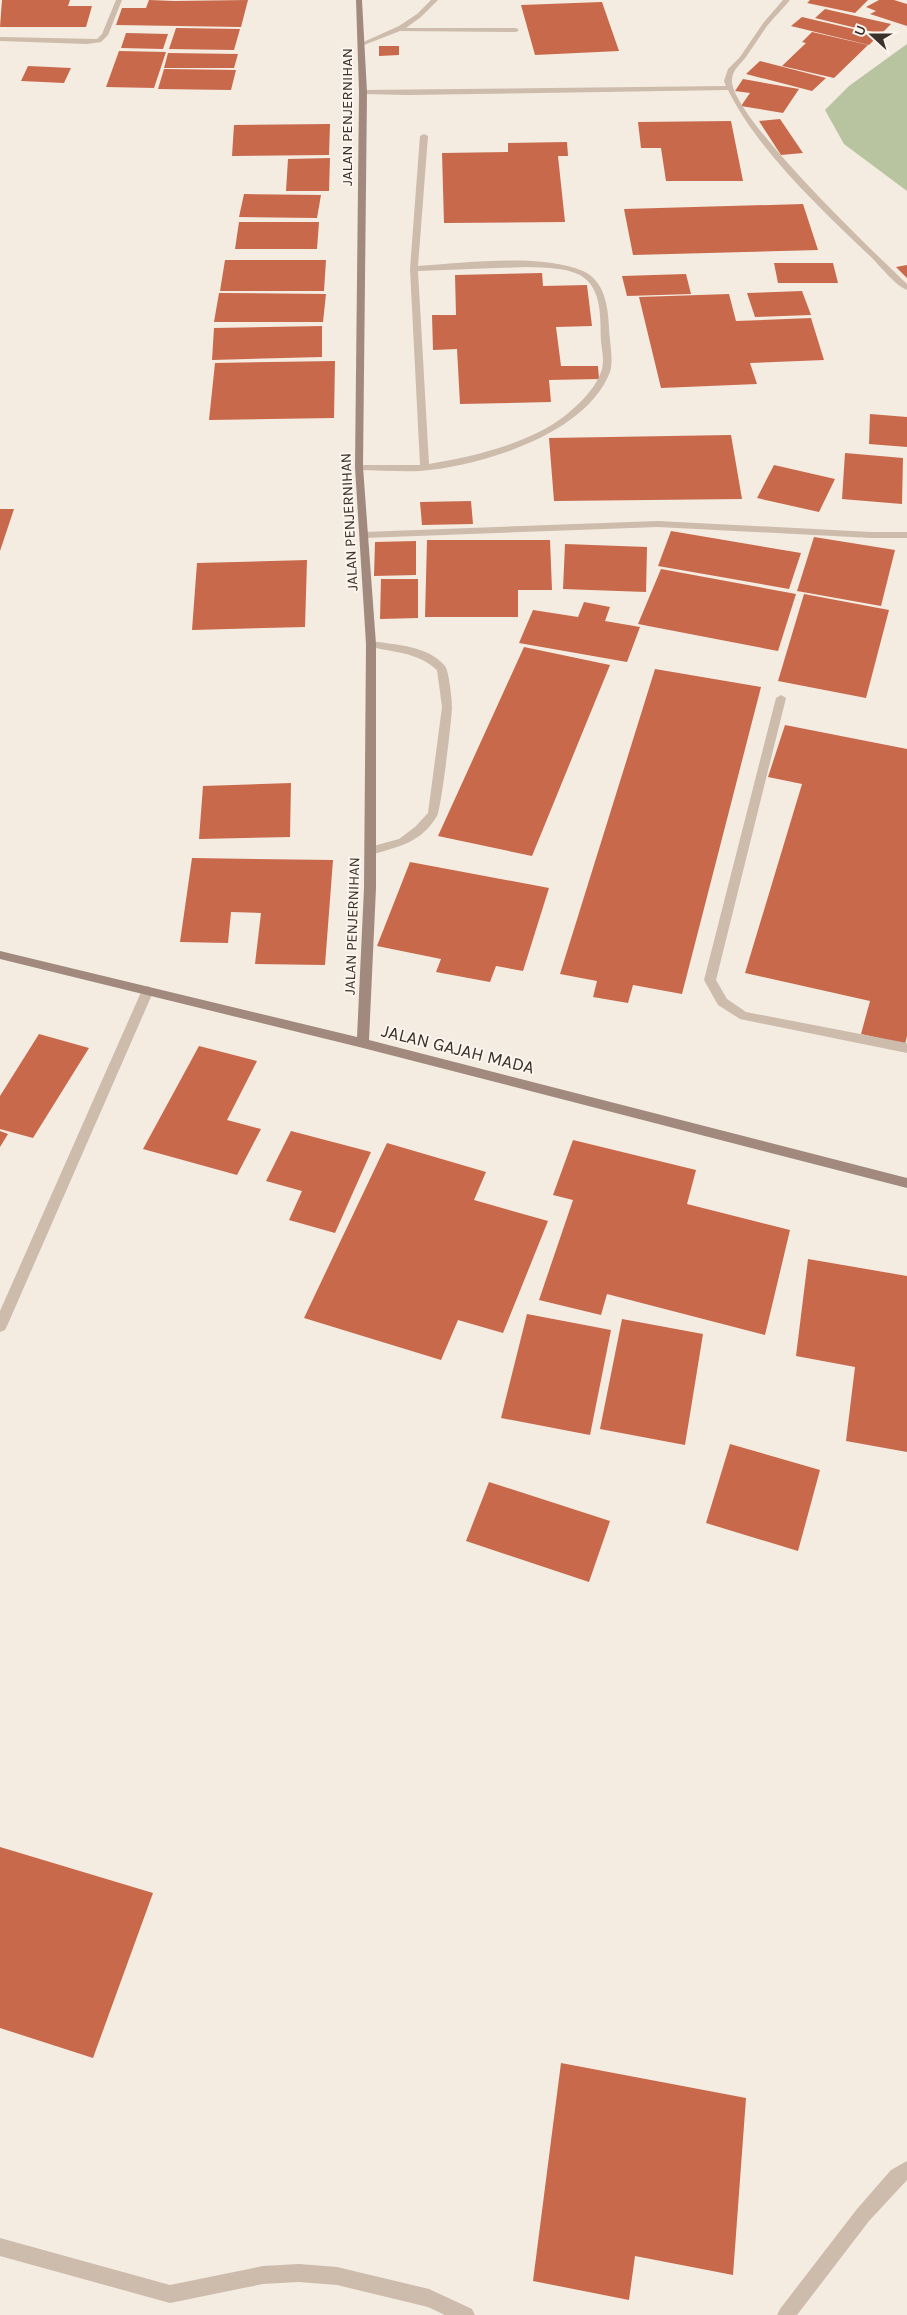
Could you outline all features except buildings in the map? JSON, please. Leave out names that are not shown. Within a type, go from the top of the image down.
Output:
[{"type":"street","points":[[0,39],[87,42],[99,40],[105,35],[119,0]]},
{"type":"street","name":"JALAN PENJERNIHAN","points":[[359,0],[363,92],[359,467],[371,644],[370,851],[363,1043]]},
{"type":"street","points":[[362,44],[402,30],[426,11],[435,0]]},
{"type":"street","points":[[787,0],[766,23],[742,58],[731,69],[728,81],[730,88],[740,111],[803,185],[831,216],[907,288]]},
{"type":"street","points":[[402,30],[516,30]]},
{"type":"street","points":[[363,92],[730,88]]},
{"type":"street","points":[[424,136],[414,269],[425,467]]},
{"type":"street","points":[[359,467],[425,467],[473,460],[516,446],[572,414],[590,398],[606,372],[604,304],[596,288],[583,274],[553,265],[414,269]]},
{"type":"street","points":[[364,535],[658,524],[871,535],[907,535]]},
{"type":"street","points":[[370,851],[403,842],[419,830],[434,814],[447,707],[442,669],[432,659],[411,650],[371,644]]},
{"type":"street","points":[[781,698],[710,980],[718,999],[729,1010],[744,1016],[907,1048]]},
{"type":"street","name":"JALAN GAJAH MADA","points":[[0,955],[363,1043],[907,1183]]},
{"type":"street","points":[[0,1326],[148,990]]},
{"type":"street","points":[[786,2315],[862,2214],[896,2176],[907,2170]]},
{"type":"street","points":[[0,2246],[170,2294],[263,2275],[299,2273],[337,2276],[429,2298],[466,2315]]},
{"type":"green space","points":[[907,44],[907,191],[844,144],[825,110],[849,86]]}]
